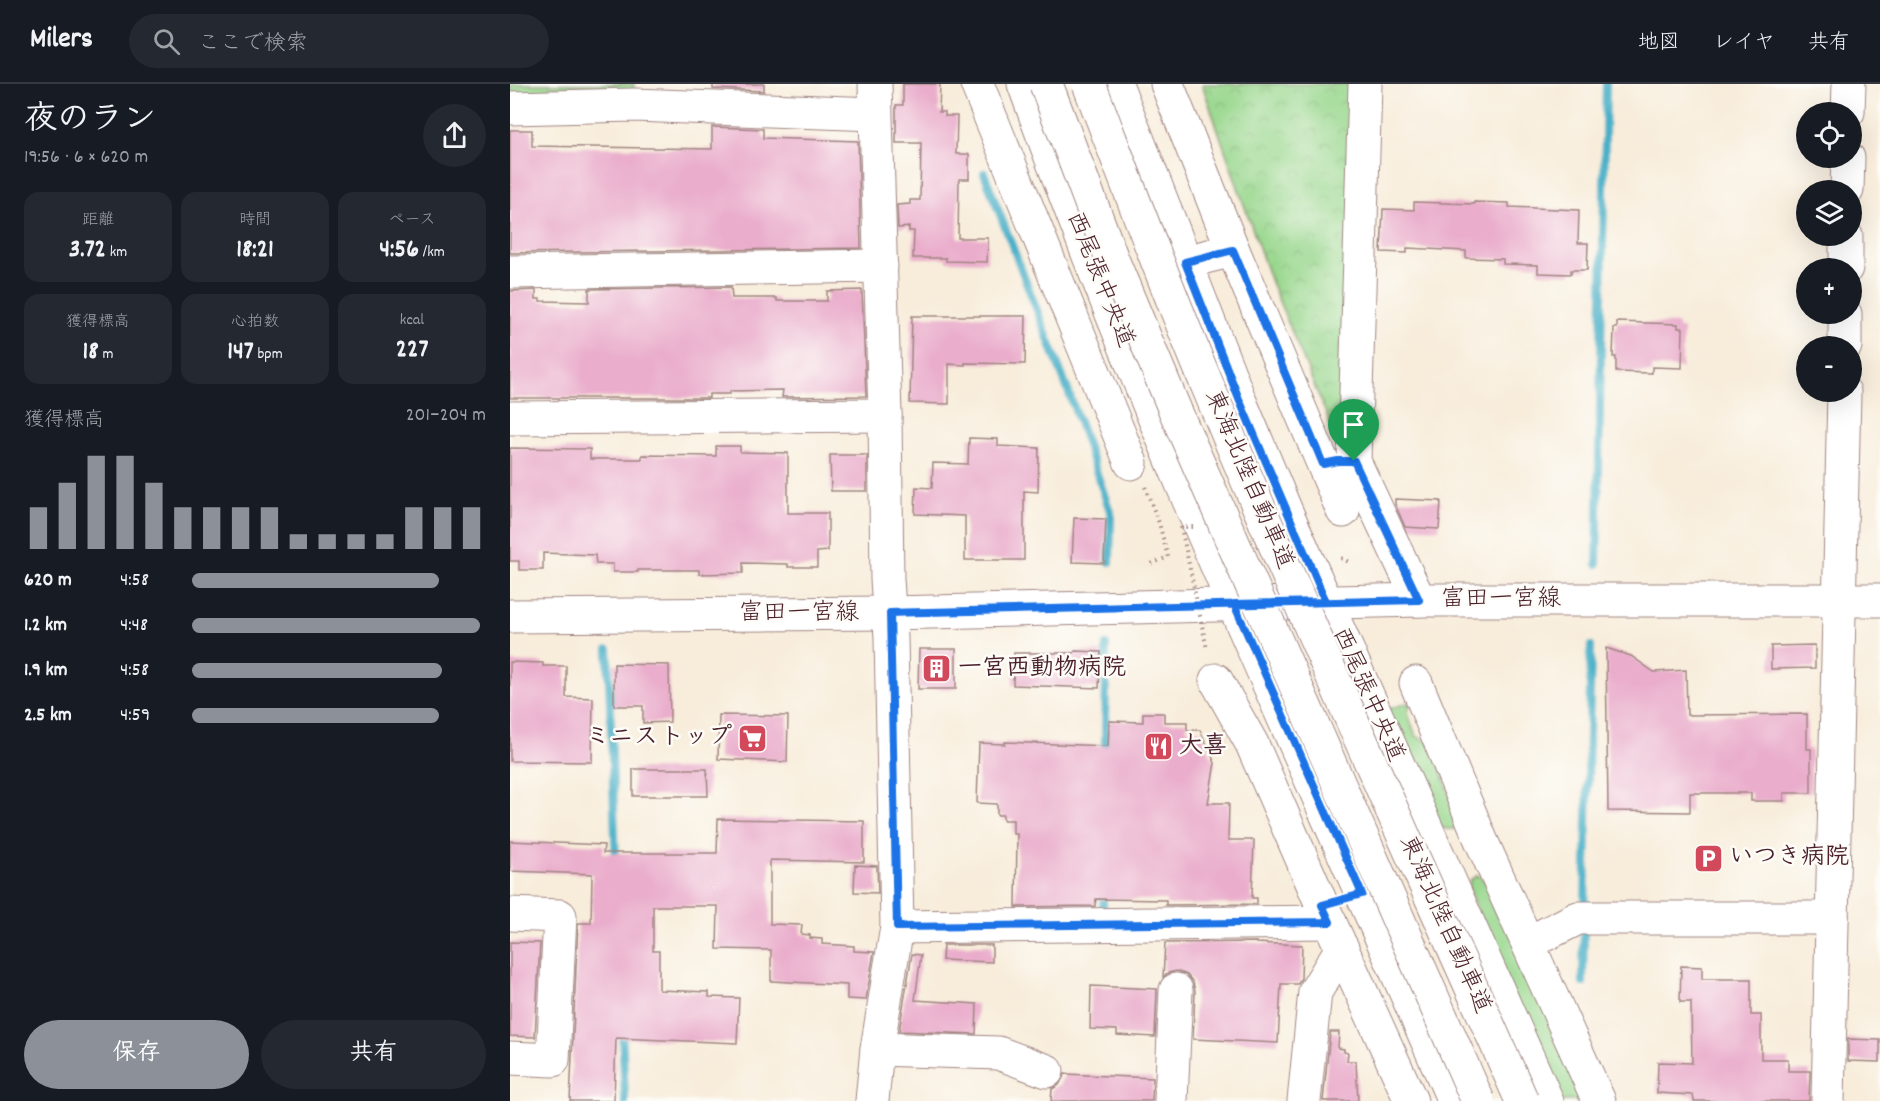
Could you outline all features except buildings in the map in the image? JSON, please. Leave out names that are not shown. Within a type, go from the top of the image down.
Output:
[{"type":"main road","points":[[977,84],[1131,463]]},
{"type":"main road","name":"西尾張中央道","points":[[1024,84],[1089,258],[1146,399],[1454,1101]]},
{"type":"main road","name":"東海北陸自動車道","points":[[1046,84],[1112,259],[1177,415],[1478,1101]]},
{"type":"main road","name":"東海北陸自動車道","points":[[1089,84],[1211,394],[1314,633],[1522,1101]]},
{"type":"main road","name":"西尾張中央道","points":[[1116,84],[1239,399],[1326,602],[1547,1101]]},
{"type":"main road","points":[[1167,84],[1233,250],[1339,463],[1419,600]]},
{"type":"main road","points":[[1343,511],[1339,463],[1365,84]]},
{"type":"main road","points":[[1848,102],[1849,84]]},
{"type":"main road","points":[[510,108],[875,99],[897,927],[877,1049],[872,1101]]},
{"type":"main road","points":[[1185,262],[1233,250]]},
{"type":"main road","points":[[510,272],[881,266]]},
{"type":"main road","points":[[1094,372],[1146,399]]},
{"type":"main road","points":[[1828,1101],[1844,402]]},
{"type":"main road","points":[[510,418],[885,415]]},
{"type":"main road","name":"富田一宮線","points":[[510,616],[890,613],[1419,600],[1880,600]]},
{"type":"main road","points":[[1216,680],[1252,744],[1411,1101]]},
{"type":"main road","points":[[1416,683],[1482,840],[1599,1101]]},
{"type":"main road","points":[[1439,855],[1482,840]]},
{"type":"main road","points":[[1304,1101],[1315,992],[1331,925],[1362,894]]},
{"type":"main road","points":[[510,914],[560,916],[553,1060],[510,1058]]},
{"type":"main road","points":[[1528,943],[1578,918],[1832,918]]},
{"type":"main road","points":[[897,927],[1331,925]]},
{"type":"main road","points":[[1171,1101],[1176,990]]},
{"type":"main road","points":[[877,1049],[998,1053],[1047,1071]]},
{"type":"path","points":[[1148,565],[1168,557],[1159,523]]},
{"type":"green space","points":[[511,84],[634,84],[633,95],[510,98]]},
{"type":"green space","points":[[1202,84],[1355,84],[1345,428],[1332,428],[1271,282]]},
{"type":"green space","points":[[1410,702],[1408,714],[1416,736],[1431,743],[1458,817],[1454,829],[1434,825],[1383,711]]},
{"type":"green space","points":[[1478,875],[1490,888],[1587,1101],[1556,1101],[1468,888],[1470,880]]},
{"type":"waterway","points":[[1597,564],[1606,84]]},
{"type":"waterway","points":[[984,173],[1069,393],[1111,514],[1110,562]]},
{"type":"waterway","points":[[1105,756],[1106,645]]},
{"type":"waterway","points":[[1585,908],[1591,646]]},
{"type":"waterway","points":[[608,650],[616,863]]},
{"type":"waterway","points":[[1103,889],[1103,915]]},
{"type":"waterway","points":[[1583,983],[1584,925]]},
{"type":"waterway","points":[[622,1029],[625,1101]]},
{"type":"place","name":"一宮西動物病院","points":[[937,669]]},
{"type":"place","name":"ミニストップ","points":[[753,738]]},
{"type":"place","name":"大喜","points":[[1158,747]]},
{"type":"place","name":"いつき病院","points":[[1708,858]]},
{"type":"route","points":[[1354,461],[1323,464],[1233,250],[1185,262],[1239,399],[1326,602],[1234,604],[1362,894],[1322,905],[1330,922],[897,927],[890,613],[1148,606],[1326,602],[1419,600],[1354,461]]}]
